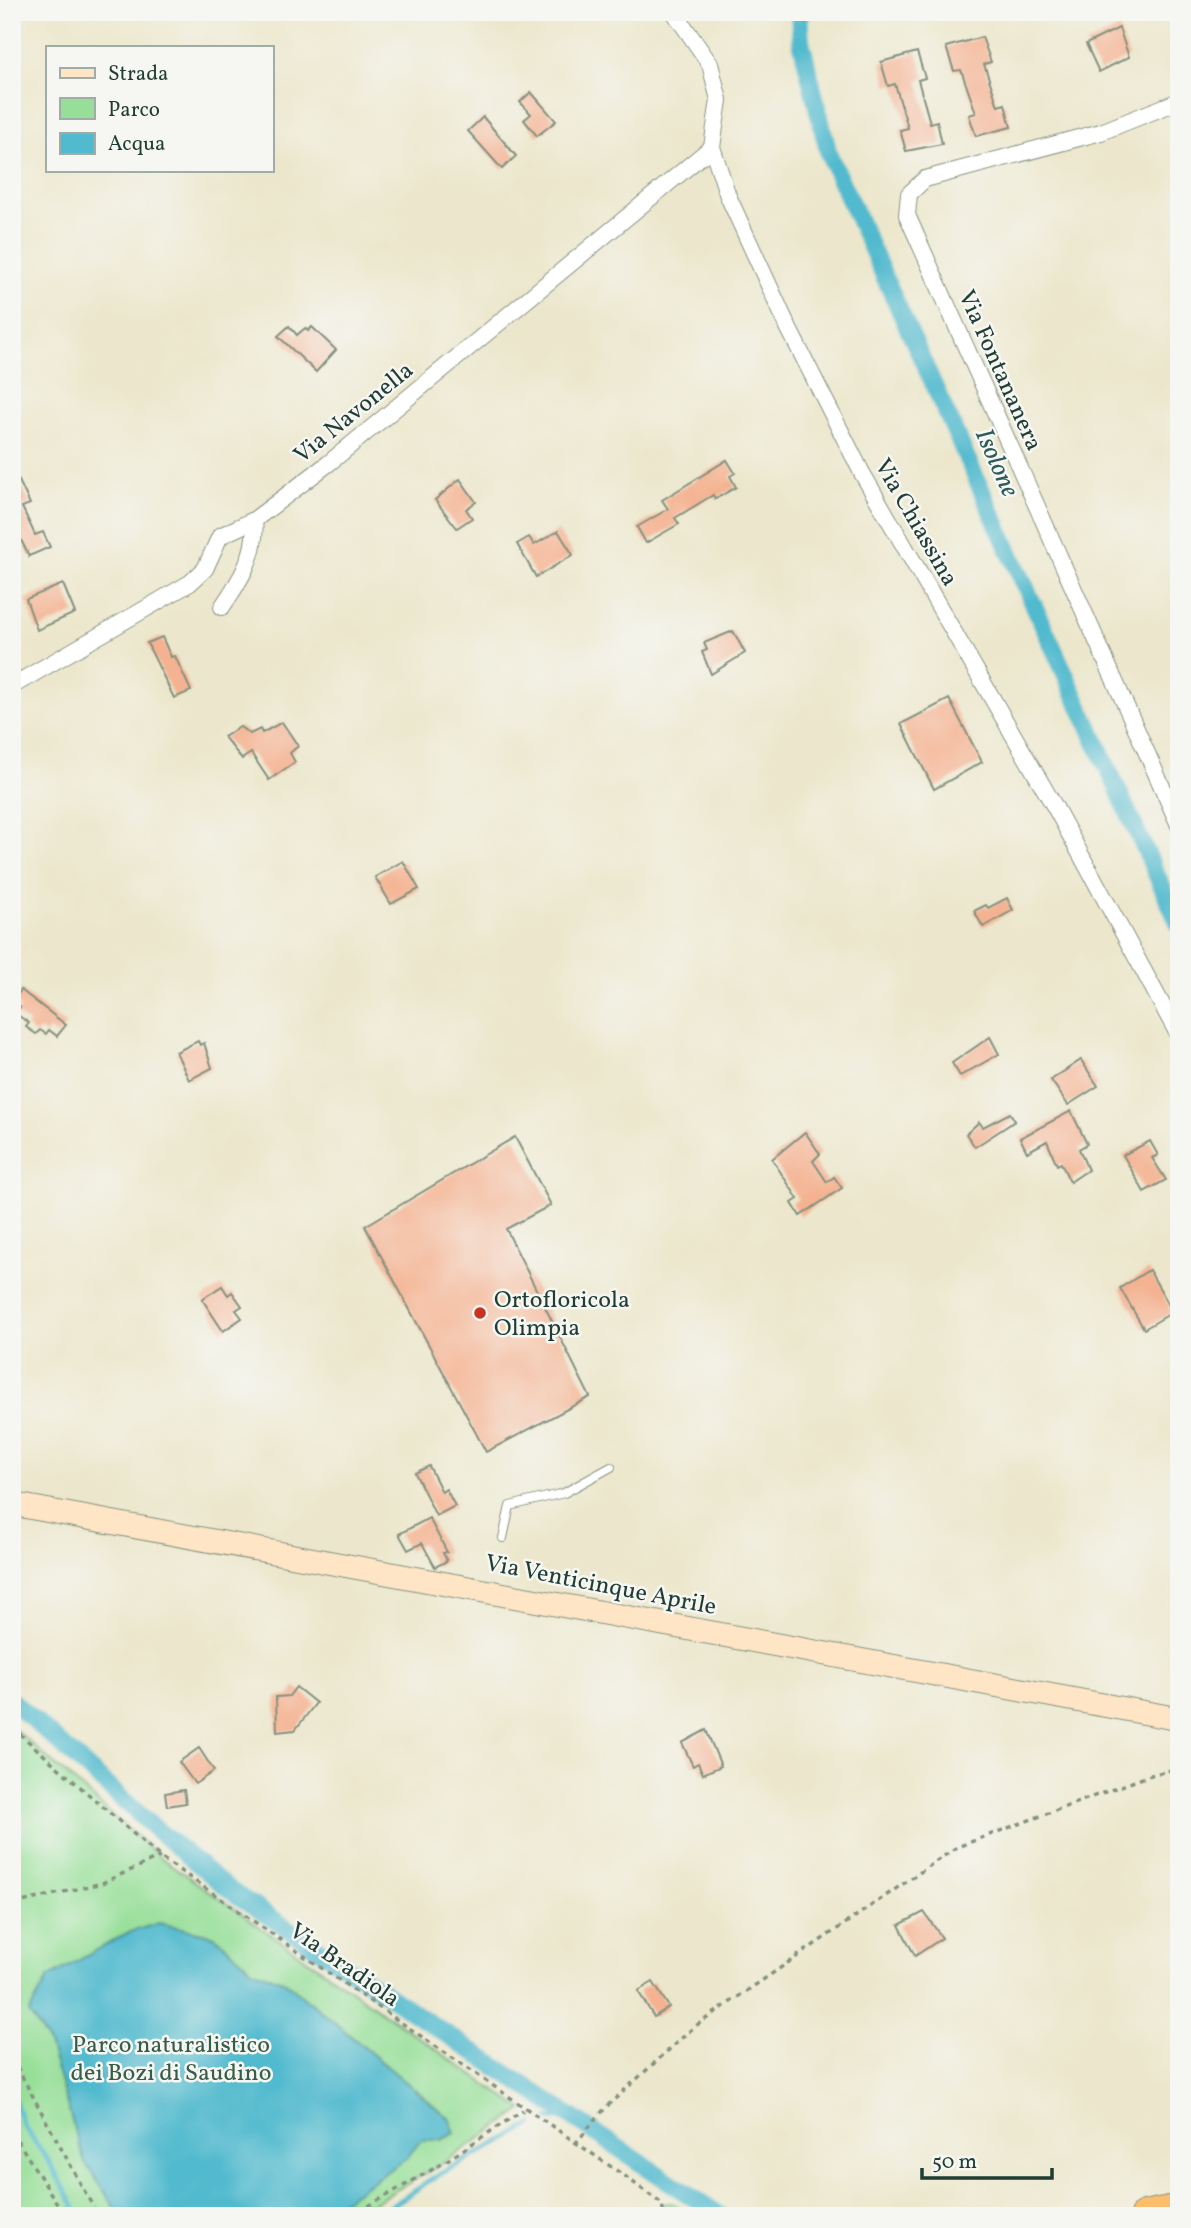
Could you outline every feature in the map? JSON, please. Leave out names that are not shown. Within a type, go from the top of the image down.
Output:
[{"type":"highway","points":[[1145,2216],[1179,2209]]},
{"type":"main road","name":"Via Venticinque Aprile","points":[[12,1504],[1179,1719]]},
{"type":"street","name":"Via Chiassina","points":[[674,12],[710,64],[719,100],[712,147],[728,196],[772,293],[862,473],[1056,809],[1179,1036]]},
{"type":"street","name":"Via Fontananera","points":[[1179,101],[1101,132],[925,179],[909,194],[907,215],[1179,825]]},
{"type":"street","name":"Via Navonella","points":[[12,686],[190,583],[205,569],[219,536],[247,523],[712,147]]},
{"type":"street","points":[[222,607],[243,574],[252,551],[256,537],[247,523]]},
{"type":"lane","points":[[503,1538],[510,1506],[564,1493],[611,1467]]},
{"type":"path","name":"Via Bradiola","points":[[12,1727],[160,1857],[523,2110],[663,2204],[664,2216]]},
{"type":"path","points":[[575,2144],[606,2108],[694,2027],[957,1847],[1151,1775],[1179,1768]]},
{"type":"path","points":[[12,1906],[102,1882],[160,1857]]},
{"type":"path","points":[[12,1917],[22,1902]]},
{"type":"path","points":[[12,2058],[98,2216]]},
{"type":"path","points":[[351,2216],[440,2165],[523,2110]]},
{"type":"path","points":[[12,2133],[65,2216]]},
{"type":"green space","name":"Parco naturalistico dei Bozi di Saudino","points":[[12,1727],[160,1857],[523,2110],[440,2165],[351,2216],[12,2216]]},
{"type":"green space","points":[[672,2203],[693,2216],[664,2216],[662,2204]]},
{"type":"water","name":"Parco naturalistico dei Bozi di Saudino","points":[[159,1923],[215,1936],[252,1969],[286,1982],[449,2118],[455,2133],[441,2140],[421,2140],[406,2159],[319,2216],[121,2216],[84,2161],[49,2044],[29,2013],[48,1978],[127,1933]]},
{"type":"building","points":[[1119,28],[1129,57],[1099,72],[1086,44]]},
{"type":"building","points":[[982,37],[991,62],[984,64],[998,106],[1005,104],[1011,127],[976,136],[969,115],[976,113],[961,70],[954,71],[946,47]]},
{"type":"building","points":[[917,52],[925,78],[918,80],[930,123],[937,121],[942,144],[906,151],[900,130],[908,128],[895,84],[888,86],[881,62]]},
{"type":"building","points":[[531,92],[556,121],[537,136],[524,120],[531,114],[520,102]]},
{"type":"building","points":[[483,117],[516,156],[502,169],[468,131]]},
{"type":"building","points":[[289,326],[297,335],[305,328],[308,331],[312,327],[336,350],[316,372],[278,336]]},
{"type":"building","points":[[727,460],[735,473],[730,476],[736,487],[715,499],[713,495],[675,518],[679,524],[646,543],[637,527],[668,509],[662,500]]},
{"type":"building","points":[[12,466],[30,504],[22,507],[35,535],[43,532],[50,547],[29,556],[12,522]]},
{"type":"building","points":[[460,479],[476,502],[466,509],[472,518],[457,528],[435,500]]},
{"type":"building","points":[[558,531],[573,555],[536,577],[517,544],[529,537],[534,545]]},
{"type":"building","points":[[63,584],[75,613],[37,630],[26,599]]},
{"type":"building","points":[[733,631],[745,653],[711,674],[702,652],[707,650],[704,643]]},
{"type":"building","points":[[162,637],[171,657],[175,656],[191,691],[174,698],[147,643]]},
{"type":"building","points":[[949,699],[982,762],[934,789],[901,724]]},
{"type":"building","points":[[282,722],[298,746],[290,753],[295,762],[269,780],[251,753],[242,759],[224,737],[240,727],[250,734],[260,729],[262,733]]},
{"type":"building","points":[[403,861],[419,889],[391,904],[375,877]]},
{"type":"building","points":[[1007,898],[1013,910],[983,927],[974,911],[986,905],[988,908]]},
{"type":"building","points":[[21,990],[66,1025],[57,1036],[49,1030],[46,1034],[40,1030],[36,1034],[26,1027],[29,1023],[16,1014],[20,1007],[13,1001]]},
{"type":"building","points":[[990,1037],[999,1054],[960,1076],[952,1063]]},
{"type":"building","points":[[198,1041],[200,1045],[204,1043],[212,1068],[189,1080],[176,1052]]},
{"type":"building","points":[[1081,1060],[1098,1086],[1068,1105],[1051,1080]]},
{"type":"building","points":[[1071,1111],[1087,1144],[1079,1149],[1088,1170],[1070,1182],[1061,1163],[1057,1165],[1047,1141],[1027,1152],[1020,1138]]},
{"type":"building","points":[[1010,1113],[1015,1121],[975,1147],[966,1134],[979,1122],[983,1127]]},
{"type":"building","points":[[805,1132],[820,1154],[813,1161],[827,1182],[834,1177],[842,1188],[800,1216],[792,1203],[798,1199],[772,1159]]},
{"type":"building","name":"Ortofloricola Olimpia","points":[[515,1137],[551,1205],[506,1229],[590,1397],[486,1452],[365,1226]]},
{"type":"building","points":[[1150,1141],[1158,1155],[1152,1158],[1166,1180],[1144,1192],[1123,1155]]},
{"type":"building","points":[[1149,1270],[1173,1312],[1144,1329],[1120,1288]]},
{"type":"building","points":[[222,1286],[228,1295],[232,1292],[242,1306],[236,1310],[242,1318],[223,1331],[202,1299]]},
{"type":"building","points":[[429,1466],[442,1492],[446,1489],[455,1506],[436,1516],[415,1473]]},
{"type":"building","points":[[429,1518],[447,1552],[443,1553],[447,1561],[435,1567],[422,1543],[408,1550],[399,1534]]},
{"type":"building","points":[[296,1687],[316,1703],[295,1730],[277,1732],[276,1697],[289,1696]]},
{"type":"building","points":[[706,1730],[721,1766],[703,1774],[698,1763],[693,1766],[682,1743]]},
{"type":"building","points":[[199,1748],[214,1771],[195,1784],[179,1762]]},
{"type":"building","points":[[184,1790],[186,1803],[167,1806],[165,1793]]},
{"type":"building","points":[[924,1912],[942,1938],[915,1956],[899,1925]]},
{"type":"building","points":[[653,1982],[669,2007],[654,2017],[638,1991]]},
{"type":"waterway","name":"Isolone","points":[[799,12],[801,41],[829,155],[1179,924]]},
{"type":"waterway","points":[[12,1701],[157,1830],[231,1891],[721,2216]]},
{"type":"waterway","points":[[12,2092],[23,2125],[50,2163],[80,2216]]},
{"type":"waterway","points":[[550,2119],[572,2116]]},
{"type":"waterway","points":[[376,2216],[440,2174],[533,2124]]},
{"type":"place","name":"Ortofloricola Olimpia","points":[[480,1313]]}]
